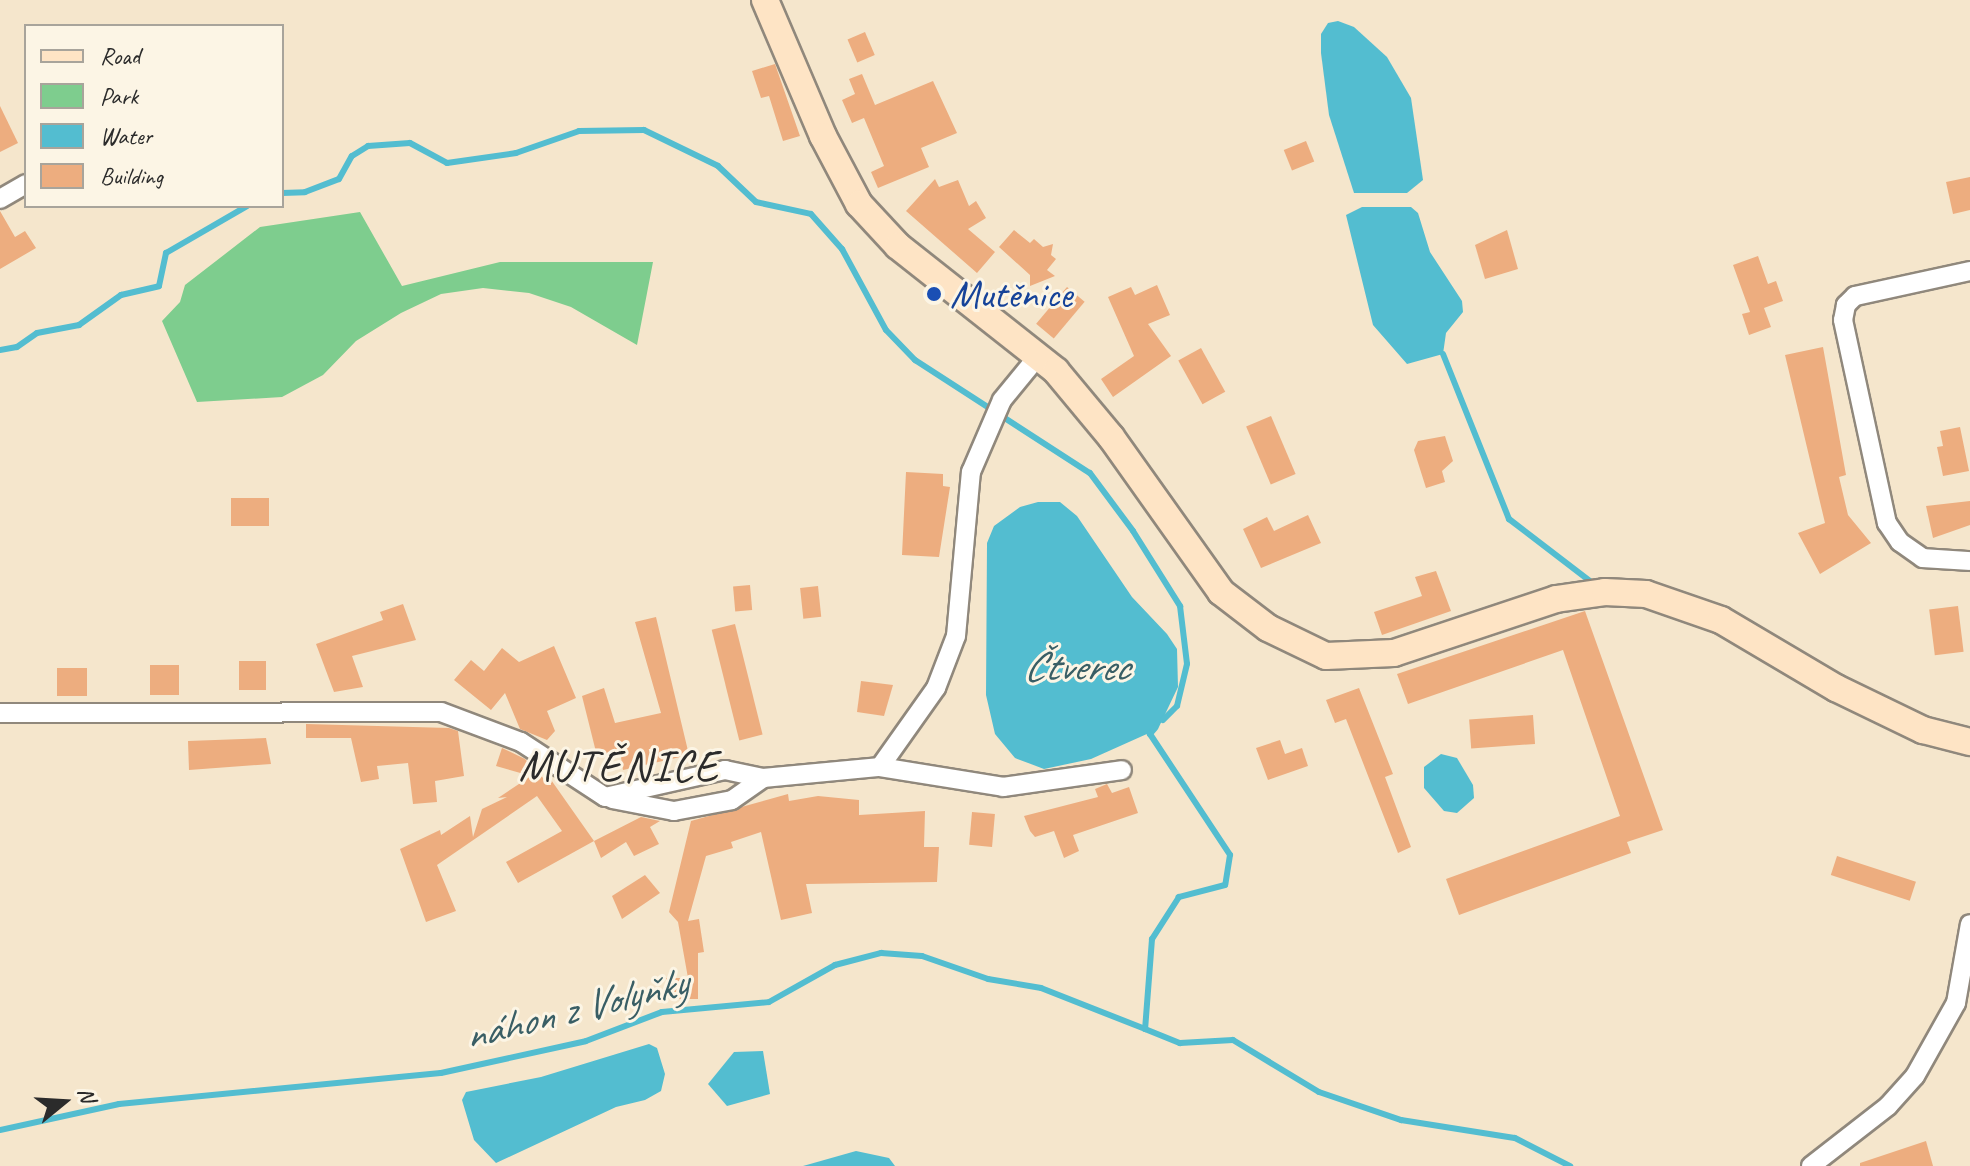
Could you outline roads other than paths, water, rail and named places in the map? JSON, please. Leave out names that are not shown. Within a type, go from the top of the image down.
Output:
[{"type":"street","points":[[765,0],[823,136],[859,204],[898,246],[1039,355],[1103,425],[1221,592],[1268,628],[1326,656],[1394,653],[1556,599],[1605,592],[1646,594],[1721,620],[1836,688],[1923,730],[1970,742]]},
{"type":"street","points":[[0,199],[24,185]]},
{"type":"street","points":[[1970,271],[1855,296],[1846,305],[1843,320],[1887,523],[1900,542],[1923,558],[1970,561]]},
{"type":"street","points":[[880,767],[936,688],[956,636],[971,472],[1002,400],[1039,355]]},
{"type":"street","points":[[0,713],[441,712],[521,742],[605,797],[674,811],[732,800],[763,778]]},
{"type":"street","points":[[605,797],[725,770],[763,778],[880,767],[1003,787],[1122,770]]},
{"type":"street","points":[[1811,1166],[1888,1106],[1915,1076],[1956,1003],[1970,924]]},
{"type":"water","points":[[1338,21],[1354,27],[1387,57],[1411,98],[1423,180],[1407,193],[1354,193],[1329,115],[1321,53],[1321,34],[1328,23]]},
{"type":"water","points":[[1362,207],[1411,207],[1418,213],[1430,252],[1462,301],[1463,312],[1446,333],[1443,354],[1407,364],[1373,325],[1346,215]]},
{"type":"water","name":"Čtverec","points":[[1038,502],[1060,502],[1077,516],[1132,597],[1167,634],[1177,649],[1178,687],[1158,729],[1091,759],[1044,769],[1015,758],[995,734],[986,695],[987,543],[994,526],[1020,507]]},
{"type":"water","points":[[1441,754],[1457,758],[1473,785],[1474,798],[1457,813],[1444,811],[1424,788],[1424,767]]},
{"type":"water","points":[[649,1044],[657,1048],[665,1074],[661,1091],[645,1100],[616,1107],[496,1163],[474,1140],[462,1100],[466,1092],[541,1077]]},
{"type":"water","points":[[763,1051],[770,1094],[727,1106],[708,1084],[734,1052]]},
{"type":"water","points":[[856,1151],[889,1158],[895,1166],[803,1166]]},
{"type":"waterway","points":[[284,193],[305,192],[339,179],[352,156],[368,146],[410,143],[447,163],[516,153],[579,131],[644,130],[718,166],[756,202],[811,214],[842,249],[886,330],[915,360],[1090,473],[1133,531],[1180,606],[1187,664],[1177,706],[1163,720]]},
{"type":"waterway","points":[[0,350],[17,347],[37,333],[79,325],[121,295],[159,286],[166,253],[244,208]]},
{"type":"waterway","points":[[1443,354],[1509,519],[1591,582]]},
{"type":"waterway","points":[[1155,728],[1150,734],[1230,855],[1225,885],[1179,897],[1152,939],[1145,1029],[1180,1043],[1233,1040],[1319,1092],[1401,1120],[1515,1138],[1570,1166]]},
{"type":"waterway","name":"náhon z Volyňky","points":[[0,1130],[119,1104],[441,1073],[586,1041],[662,1012],[769,1002],[835,965],[881,953],[922,956],[988,979],[1041,988],[1145,1029]]},
{"type":"place","name":"Mutěnice","points":[[934,294]]},
{"type":"district","name":"MUTĚNICE","points":[[619,766]]}]
